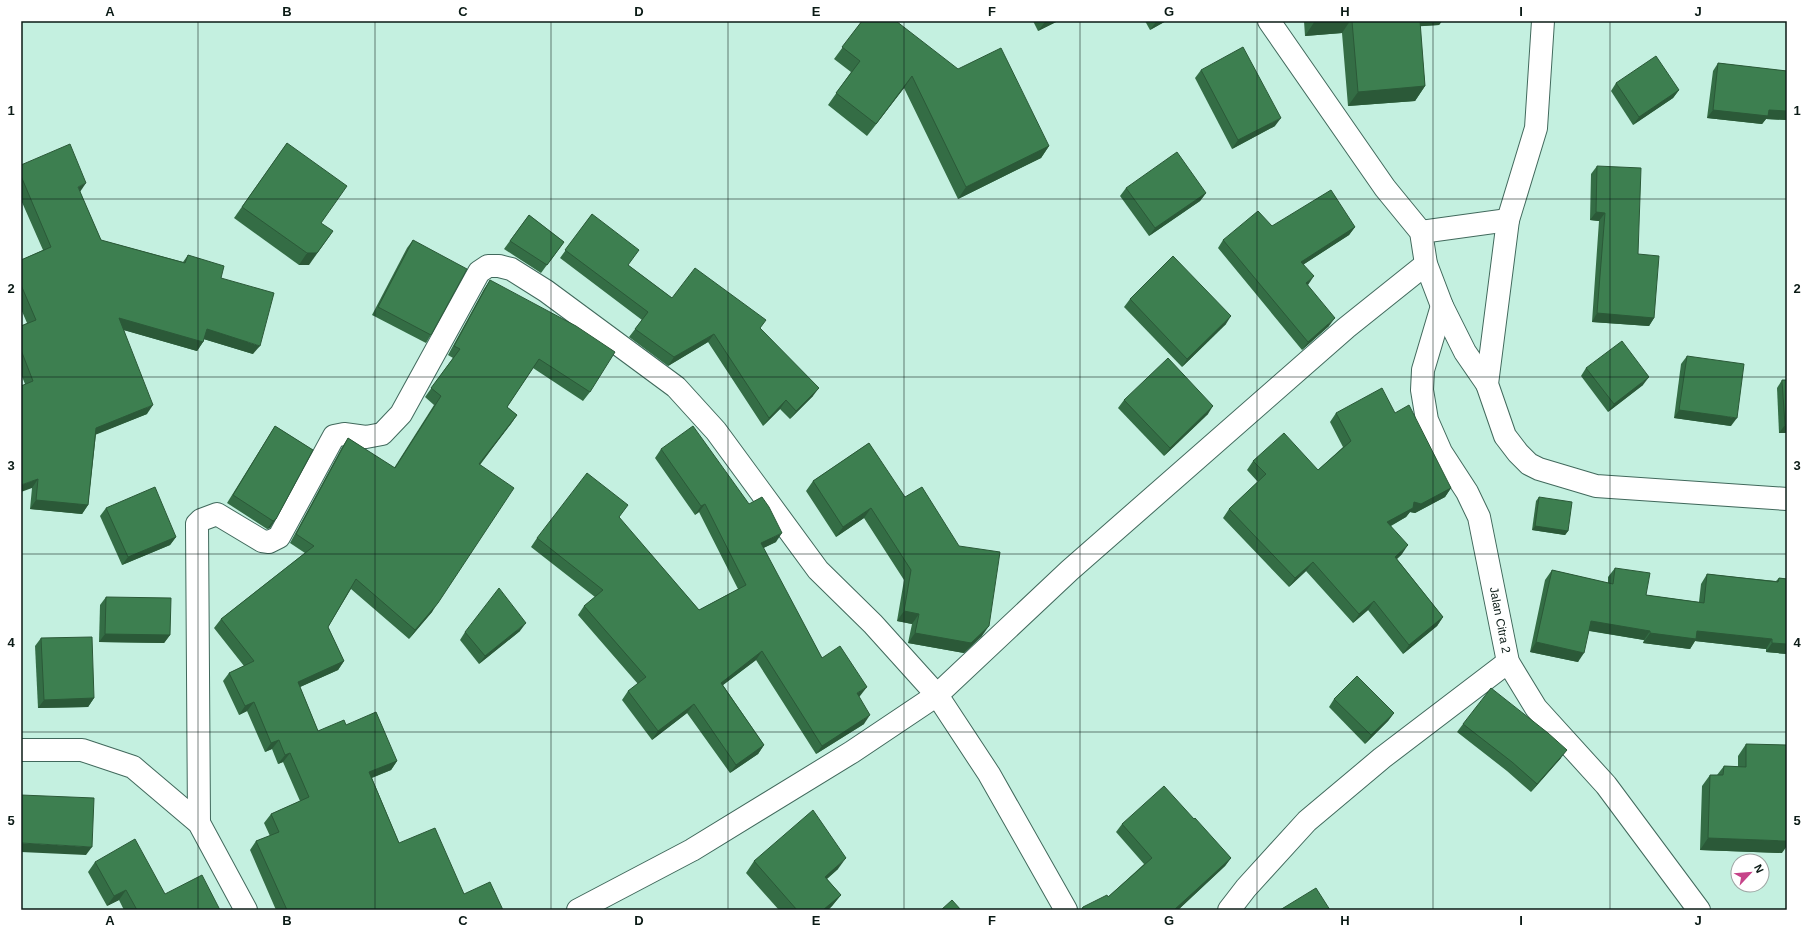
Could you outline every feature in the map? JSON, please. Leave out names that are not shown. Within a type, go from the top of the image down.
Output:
[{"type":"street","points":[[1269,21],[1385,188],[1422,232],[1426,264],[1442,306],[1465,352],[1487,384],[1505,436],[1529,464],[1539,469],[1596,486],[1787,499]]},
{"type":"street","points":[[1487,384],[1508,220],[1536,128],[1542,21]]},
{"type":"street","points":[[1422,232],[1508,220]]},
{"type":"street","points":[[578,910],[692,850],[852,752],[937,695],[1076,565],[1346,328],[1426,264]]},
{"type":"street","points":[[200,823],[197,524],[201,520],[217,514],[262,541],[269,542],[279,537],[334,436],[344,434],[366,437],[382,434],[401,414],[479,272],[488,266],[499,266],[511,269],[546,291],[676,387],[716,431],[818,570],[873,624],[937,695],[989,774],[1066,910]]},
{"type":"street","name":"Jalan Citra 2","points":[[1442,306],[1423,370],[1422,390],[1427,420],[1441,452],[1467,492],[1479,517],[1508,662],[1536,708],[1606,785],[1699,910]]},
{"type":"street","points":[[1229,910],[1246,888],[1307,821],[1382,758],[1508,662]]},
{"type":"street","points":[[21,750],[82,750],[133,767],[200,823],[246,910]]},
{"type":"building","points":[[862,21],[896,21],[958,69],[1001,48],[1049,146],[966,187],[912,76],[876,124],[836,93],[860,61],[842,47]]},
{"type":"building","points":[[1352,21],[1420,21],[1425,86],[1358,92]]},
{"type":"building","points":[[1243,47],[1281,118],[1238,140],[1201,70]]},
{"type":"building","points":[[1656,56],[1679,90],[1639,117],[1616,83]]},
{"type":"building","points":[[1718,63],[1787,71],[1787,111],[1769,110],[1768,116],[1713,110]]},
{"type":"building","points":[[287,143],[347,186],[321,223],[333,231],[317,253],[307,253],[242,207]]},
{"type":"building","points":[[70,144],[86,183],[78,187],[101,240],[185,263],[188,255],[224,266],[221,278],[274,293],[260,346],[207,329],[203,342],[119,318],[153,405],[96,428],[88,505],[36,500],[38,479],[21,485],[21,386],[33,381],[21,350],[21,326],[36,320],[21,285],[21,260],[51,247],[21,176],[21,165]]},
{"type":"building","points":[[1177,152],[1206,193],[1155,228],[1126,188]]},
{"type":"building","points":[[1597,166],[1641,168],[1638,254],[1659,256],[1654,318],[1597,313],[1605,213],[1596,212]]},
{"type":"building","points":[[1331,190],[1355,227],[1301,262],[1314,276],[1306,283],[1335,318],[1308,342],[1223,240],[1258,211],[1272,226]]},
{"type":"building","points":[[592,214],[639,250],[628,265],[672,298],[695,268],[766,320],[760,328],[819,388],[796,411],[786,400],[769,418],[714,334],[674,357],[635,329],[648,312],[565,250]]},
{"type":"building","points":[[529,215],[564,242],[547,265],[510,241]]},
{"type":"building","points":[[413,240],[467,269],[431,335],[378,307]]},
{"type":"building","points":[[1173,256],[1231,316],[1187,359],[1130,299]]},
{"type":"building","points":[[490,280],[576,326],[615,352],[590,392],[539,359],[507,407],[517,415],[479,464],[514,488],[438,603],[415,630],[356,579],[328,627],[344,661],[298,682],[318,731],[344,720],[346,725],[376,712],[397,761],[369,772],[399,843],[435,828],[464,894],[490,882],[503,910],[287,910],[256,841],[279,832],[271,814],[309,797],[290,753],[285,755],[279,740],[271,743],[254,702],[245,706],[229,673],[254,661],[221,619],[314,546],[296,534],[348,438],[395,468],[441,396],[431,388],[460,349],[454,346]]},
{"type":"building","points":[[1622,341],[1649,377],[1614,404],[1586,368]]},
{"type":"building","points":[[1687,356],[1744,364],[1737,418],[1679,410]]},
{"type":"building","points":[[1168,358],[1213,406],[1170,448],[1124,400]]},
{"type":"building","points":[[1782,380],[1787,380],[1787,425],[1785,425]]},
{"type":"building","points":[[1382,388],[1395,413],[1409,405],[1451,488],[1421,504],[1414,502],[1413,508],[1387,522],[1408,545],[1395,557],[1443,617],[1409,645],[1374,601],[1359,614],[1313,562],[1295,578],[1229,509],[1266,474],[1253,461],[1284,433],[1318,470],[1351,441],[1336,413]]},
{"type":"building","points":[[275,426],[313,450],[276,519],[273,521],[233,495]]},
{"type":"building","points":[[693,426],[749,504],[762,497],[769,507],[782,533],[761,543],[822,658],[840,646],[867,687],[857,693],[870,715],[822,746],[762,651],[721,683],[764,745],[736,765],[694,704],[658,731],[628,691],[646,677],[584,606],[603,590],[537,538],[587,473],[628,505],[619,517],[699,610],[746,585],[705,504],[701,506],[661,449]]},
{"type":"building","points":[[869,443],[905,497],[922,487],[959,546],[1000,552],[989,626],[971,643],[915,633],[919,614],[904,611],[911,570],[871,508],[843,527],[813,481]]},
{"type":"building","points":[[155,487],[176,537],[128,557],[106,508]]},
{"type":"building","points":[[1539,497],[1572,502],[1568,531],[1535,526]]},
{"type":"building","points":[[1615,568],[1650,573],[1646,595],[1704,603],[1707,574],[1778,582],[1779,578],[1787,579],[1787,644],[1772,643],[1772,639],[1697,631],[1696,639],[1650,633],[1650,631],[1591,621],[1584,653],[1536,642],[1552,570],[1613,584]]},
{"type":"building","points":[[499,588],[526,623],[485,656],[465,632]]},
{"type":"building","points":[[106,597],[171,598],[170,635],[105,634]]},
{"type":"building","points":[[92,637],[94,698],[44,700],[41,638]]},
{"type":"building","points":[[1357,676],[1394,713],[1371,735],[1334,699]]},
{"type":"building","points":[[1491,688],[1567,750],[1537,784],[1512,762],[1463,724]]},
{"type":"building","points":[[1746,744],[1787,745],[1787,841],[1708,838],[1710,775],[1723,775],[1724,766],[1746,767]]},
{"type":"building","points":[[1164,786],[1231,858],[1174,910],[1082,910],[1083,907],[1107,895],[1108,897],[1152,858],[1122,824]]},
{"type":"building","points":[[21,795],[94,798],[92,847],[21,843]]},
{"type":"building","points":[[813,810],[846,858],[825,877],[841,895],[823,910],[797,910],[754,861]]},
{"type":"building","points":[[135,839],[165,894],[202,875],[220,910],[137,910],[126,890],[114,896],[95,862]]},
{"type":"building","points":[[1316,888],[1330,910],[1280,910]]},
{"type":"building","points":[[952,900],[961,910],[941,910]]}]
